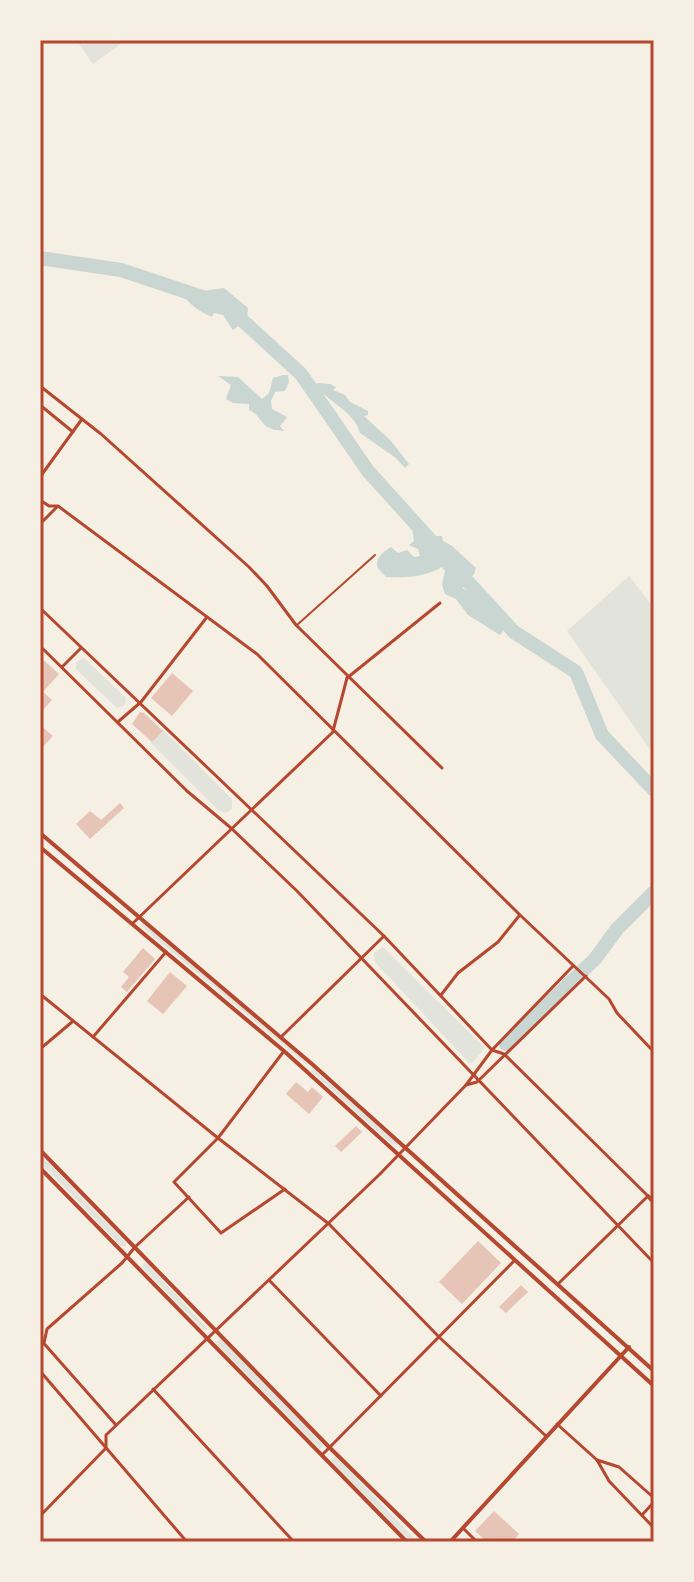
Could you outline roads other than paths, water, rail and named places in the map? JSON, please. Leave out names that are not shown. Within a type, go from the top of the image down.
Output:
[{"type":"main road","points":[[40,833],[312,1064],[654,1371]]},
{"type":"main road","points":[[40,847],[306,1070],[654,1386]]},
{"type":"main road","points":[[306,1070],[312,1064]]},
{"type":"main road","points":[[40,1150],[330,1448],[426,1542]]},
{"type":"main road","points":[[40,1168],[407,1542]]},
{"type":"main road","points":[[648,1196],[654,1203]]},
{"type":"main road","points":[[450,1542],[629,1347]]},
{"type":"street","points":[[40,386],[82,418],[249,567],[296,625],[442,768]]},
{"type":"street","points":[[40,405],[73,432]]},
{"type":"street","points":[[40,477],[82,418]]},
{"type":"street","points":[[40,500],[49,506],[58,506],[257,654],[609,999],[617,1013],[654,1052]]},
{"type":"street","points":[[40,524],[58,506]]},
{"type":"street","points":[[133,923],[333,731],[347,678],[440,603]]},
{"type":"street","points":[[40,608],[384,936],[492,1050],[504,1054],[648,1196],[558,1284]]},
{"type":"street","points":[[119,722],[141,702],[207,617]]},
{"type":"street","points":[[40,646],[361,956],[477,1082],[654,1263]]},
{"type":"street","points":[[62,667],[81,648]]},
{"type":"street","points":[[441,995],[458,973],[498,942],[520,915]]},
{"type":"street","points":[[281,1037],[384,936]]},
{"type":"street","points":[[93,1037],[167,951]]},
{"type":"street","points":[[40,1516],[106,1448],[106,1435],[206,1337],[330,1225],[466,1085],[492,1050],[573,966]]},
{"type":"street","points":[[466,1085],[477,1082],[586,976]]},
{"type":"street","points":[[40,994],[330,1225],[440,1338],[546,1436]]},
{"type":"street","points":[[40,1049],[72,1022]]},
{"type":"street","points":[[284,1051],[218,1138],[174,1182],[221,1233],[285,1189]]},
{"type":"street","points":[[42,1345],[47,1329],[129,1257],[135,1247],[189,1197]]},
{"type":"street","points":[[321,1455],[514,1261]]},
{"type":"street","points":[[270,1280],[381,1396]]},
{"type":"street","points":[[40,1339],[42,1345],[116,1425]]},
{"type":"street","points":[[40,1371],[187,1542]]},
{"type":"street","points":[[153,1389],[294,1542]]},
{"type":"street","points":[[557,1424],[597,1460],[609,1481],[654,1528]]},
{"type":"street","points":[[597,1460],[619,1467],[654,1500],[642,1515]]},
{"type":"street","points":[[463,1528],[477,1542]]},
{"type":"lane","points":[[296,625],[375,555]]},
{"type":"waterway","points":[[40,258],[121,270],[202,297]]},
{"type":"waterway","points":[[231,310],[301,374],[368,471],[442,553]]},
{"type":"waterway","points":[[456,569],[514,632],[576,672],[602,735],[654,790]]},
{"type":"waterway","points":[[506,1044],[595,959],[617,929],[654,892]]}]
